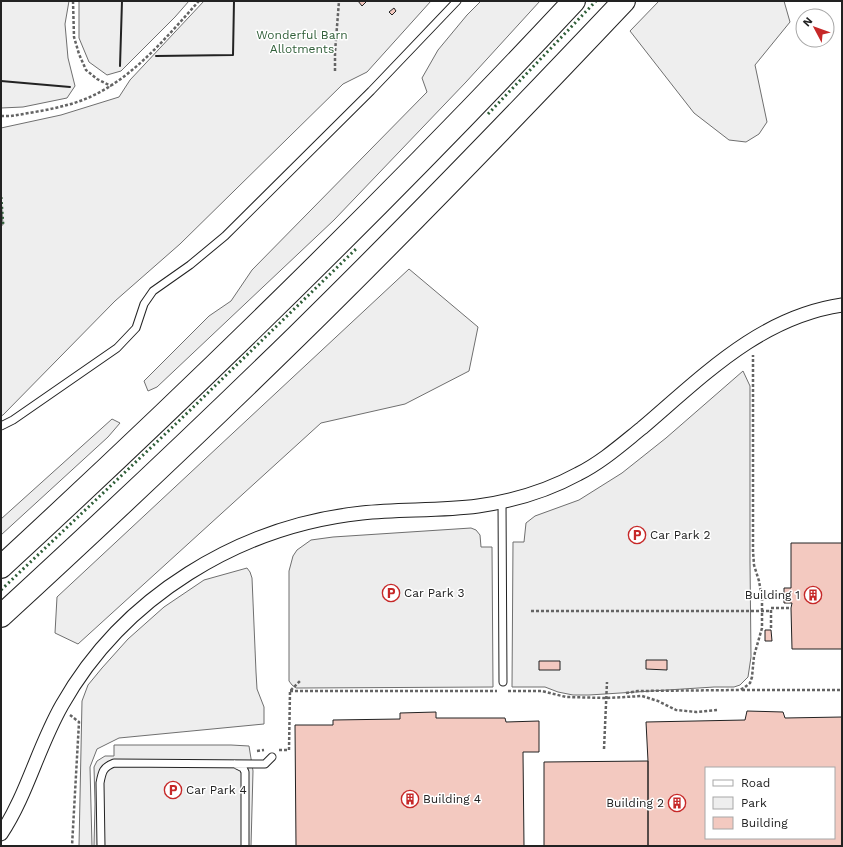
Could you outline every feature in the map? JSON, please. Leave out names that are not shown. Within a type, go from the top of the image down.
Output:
[{"type":"highway","points":[[1,567],[275,308],[483,99],[574,1]]},
{"type":"highway","points":[[1,616],[92,532],[298,335],[481,151],[624,1]]},
{"type":"street","points":[[1,834],[14,811],[43,742],[61,707],[82,674],[119,629],[176,581],[196,568],[232,549],[270,534],[319,519],[366,513],[475,506],[502,502],[553,486],[580,473],[619,448],[726,357],[748,342],[787,320],[842,305]]},
{"type":"lane","points":[[1,426],[13,420],[117,348],[136,328],[144,304],[153,291],[190,265],[225,236],[371,90],[457,1]]},
{"type":"lane","points":[[502,502],[503,682]]},
{"type":"lane","points":[[101,846],[100,783],[104,768],[108,765],[114,763],[265,764],[272,754]]},
{"type":"lane","points":[[233,763],[243,768],[245,772],[245,846]]},
{"type":"path","points":[[73,1],[74,37],[86,70],[97,79],[112,86]]},
{"type":"path","points":[[1,116],[11,116],[68,105],[112,86],[143,61],[199,1]]},
{"type":"path","points":[[335,71],[339,1]]},
{"type":"path","points":[[739,690],[750,683],[754,656],[762,628],[762,598],[754,561],[752,350],[748,342]]},
{"type":"path","points":[[531,611],[762,612],[771,611],[771,608],[791,608]]},
{"type":"path","points":[[771,611],[771,628]]},
{"type":"path","points":[[272,754],[289,750],[290,691],[301,680]]},
{"type":"path","points":[[604,749],[607,682]]},
{"type":"path","points":[[626,693],[638,691],[842,690]]},
{"type":"path","points":[[290,691],[499,691]]},
{"type":"path","points":[[506,691],[542,691],[566,697],[607,698],[642,696],[658,701],[676,710],[696,712],[717,710]]},
{"type":"path","points":[[61,707],[79,722],[72,846]]},
{"type":"path","points":[[257,751],[264,750]]},
{"type":"green space","points":[[1,1],[69,1],[65,24],[68,58],[75,86],[67,98],[23,107],[1,108]]},
{"type":"green space","points":[[79,1],[189,1],[121,71],[107,75],[89,62],[79,38]]},
{"type":"green space","name":"Wonderful Barn Allotments","points":[[204,1],[431,1],[367,72],[343,84],[180,244],[115,301],[1,416],[1,225],[3,225],[1,197],[1,128],[61,115],[119,97],[130,80]]},
{"type":"green space","points":[[481,1],[540,1],[466,82],[334,220],[157,387],[148,391],[144,381],[209,316],[231,301],[252,270],[427,92],[422,78],[438,50],[467,15]]},
{"type":"green space","points":[[659,1],[784,1],[790,22],[755,65],[767,122],[759,134],[746,142],[729,140],[694,113],[630,31]]},
{"type":"green space","points":[[409,269],[478,327],[469,371],[405,404],[321,423],[78,644],[55,633],[57,597]]},
{"type":"green space","points":[[112,419],[120,423],[108,437],[1,535],[1,519]]},
{"type":"green space","points":[[247,568],[252,578],[257,689],[264,707],[264,724],[119,738],[97,749],[90,767],[92,846],[79,846],[82,701],[88,685],[128,639],[164,607],[204,580]]},
{"type":"shaded area","name":"Car Park 2","points":[[743,371],[750,386],[751,657],[748,677],[740,685],[734,687],[589,695],[573,695],[558,692],[545,687],[512,687],[513,542],[524,542],[526,523],[535,516],[579,500],[622,473],[666,438]]},
{"type":"shaded area","name":"Car Park 3","points":[[471,528],[476,530],[480,535],[481,547],[492,547],[493,687],[296,688],[292,685],[289,681],[289,571],[293,556],[297,550],[311,540],[333,537]]},
{"type":"shaded area","name":"Car Park 4","points":[[114,745],[249,746],[253,771],[251,846],[94,846],[94,767],[97,761],[105,756],[114,756]]},
{"type":"building","points":[[358,1],[365,1],[366,2],[362,6]]},
{"type":"building","points":[[394,8],[396,11],[392,15],[389,12]]},
{"type":"building","name":"Building 1","points":[[791,543],[842,543],[842,649],[792,649],[792,603],[784,603],[784,588],[791,588]]},
{"type":"building","points":[[765,630],[771,630],[772,641],[765,641]]},
{"type":"building","points":[[646,660],[667,660],[667,670],[646,669]]},
{"type":"building","points":[[539,661],[560,661],[560,670],[539,670]]},
{"type":"building","name":"Building 2","points":[[747,711],[783,712],[785,718],[842,717],[842,846],[648,846],[648,761],[646,722],[745,720]]},
{"type":"building","name":"Building 4","points":[[436,712],[436,718],[505,718],[506,722],[539,721],[539,752],[523,752],[524,846],[296,846],[295,725],[333,725],[333,720],[400,719],[400,713]]},
{"type":"building","points":[[648,761],[648,846],[544,846],[544,762]]},
{"type":"hedge","points":[[488,114],[596,1]]},
{"type":"hedge","points":[[1,197],[3,225]]},
{"type":"hedge","points":[[1,590],[181,419],[357,248]]},
{"type":"wall","points":[[120,66],[122,1]]},
{"type":"wall","points":[[156,56],[233,55],[234,1]]},
{"type":"wall","points":[[1,81],[70,87]]},
{"type":"place","name":"Car Park 2","points":[[637,535]]},
{"type":"place","name":"Car Park 3","points":[[391,593]]},
{"type":"place","name":"Building 1","points":[[813,595]]},
{"type":"place","name":"Car Park 4","points":[[173,790]]},
{"type":"place","name":"Building 4","points":[[410,799]]},
{"type":"place","name":"Building 2","points":[[677,803]]}]
